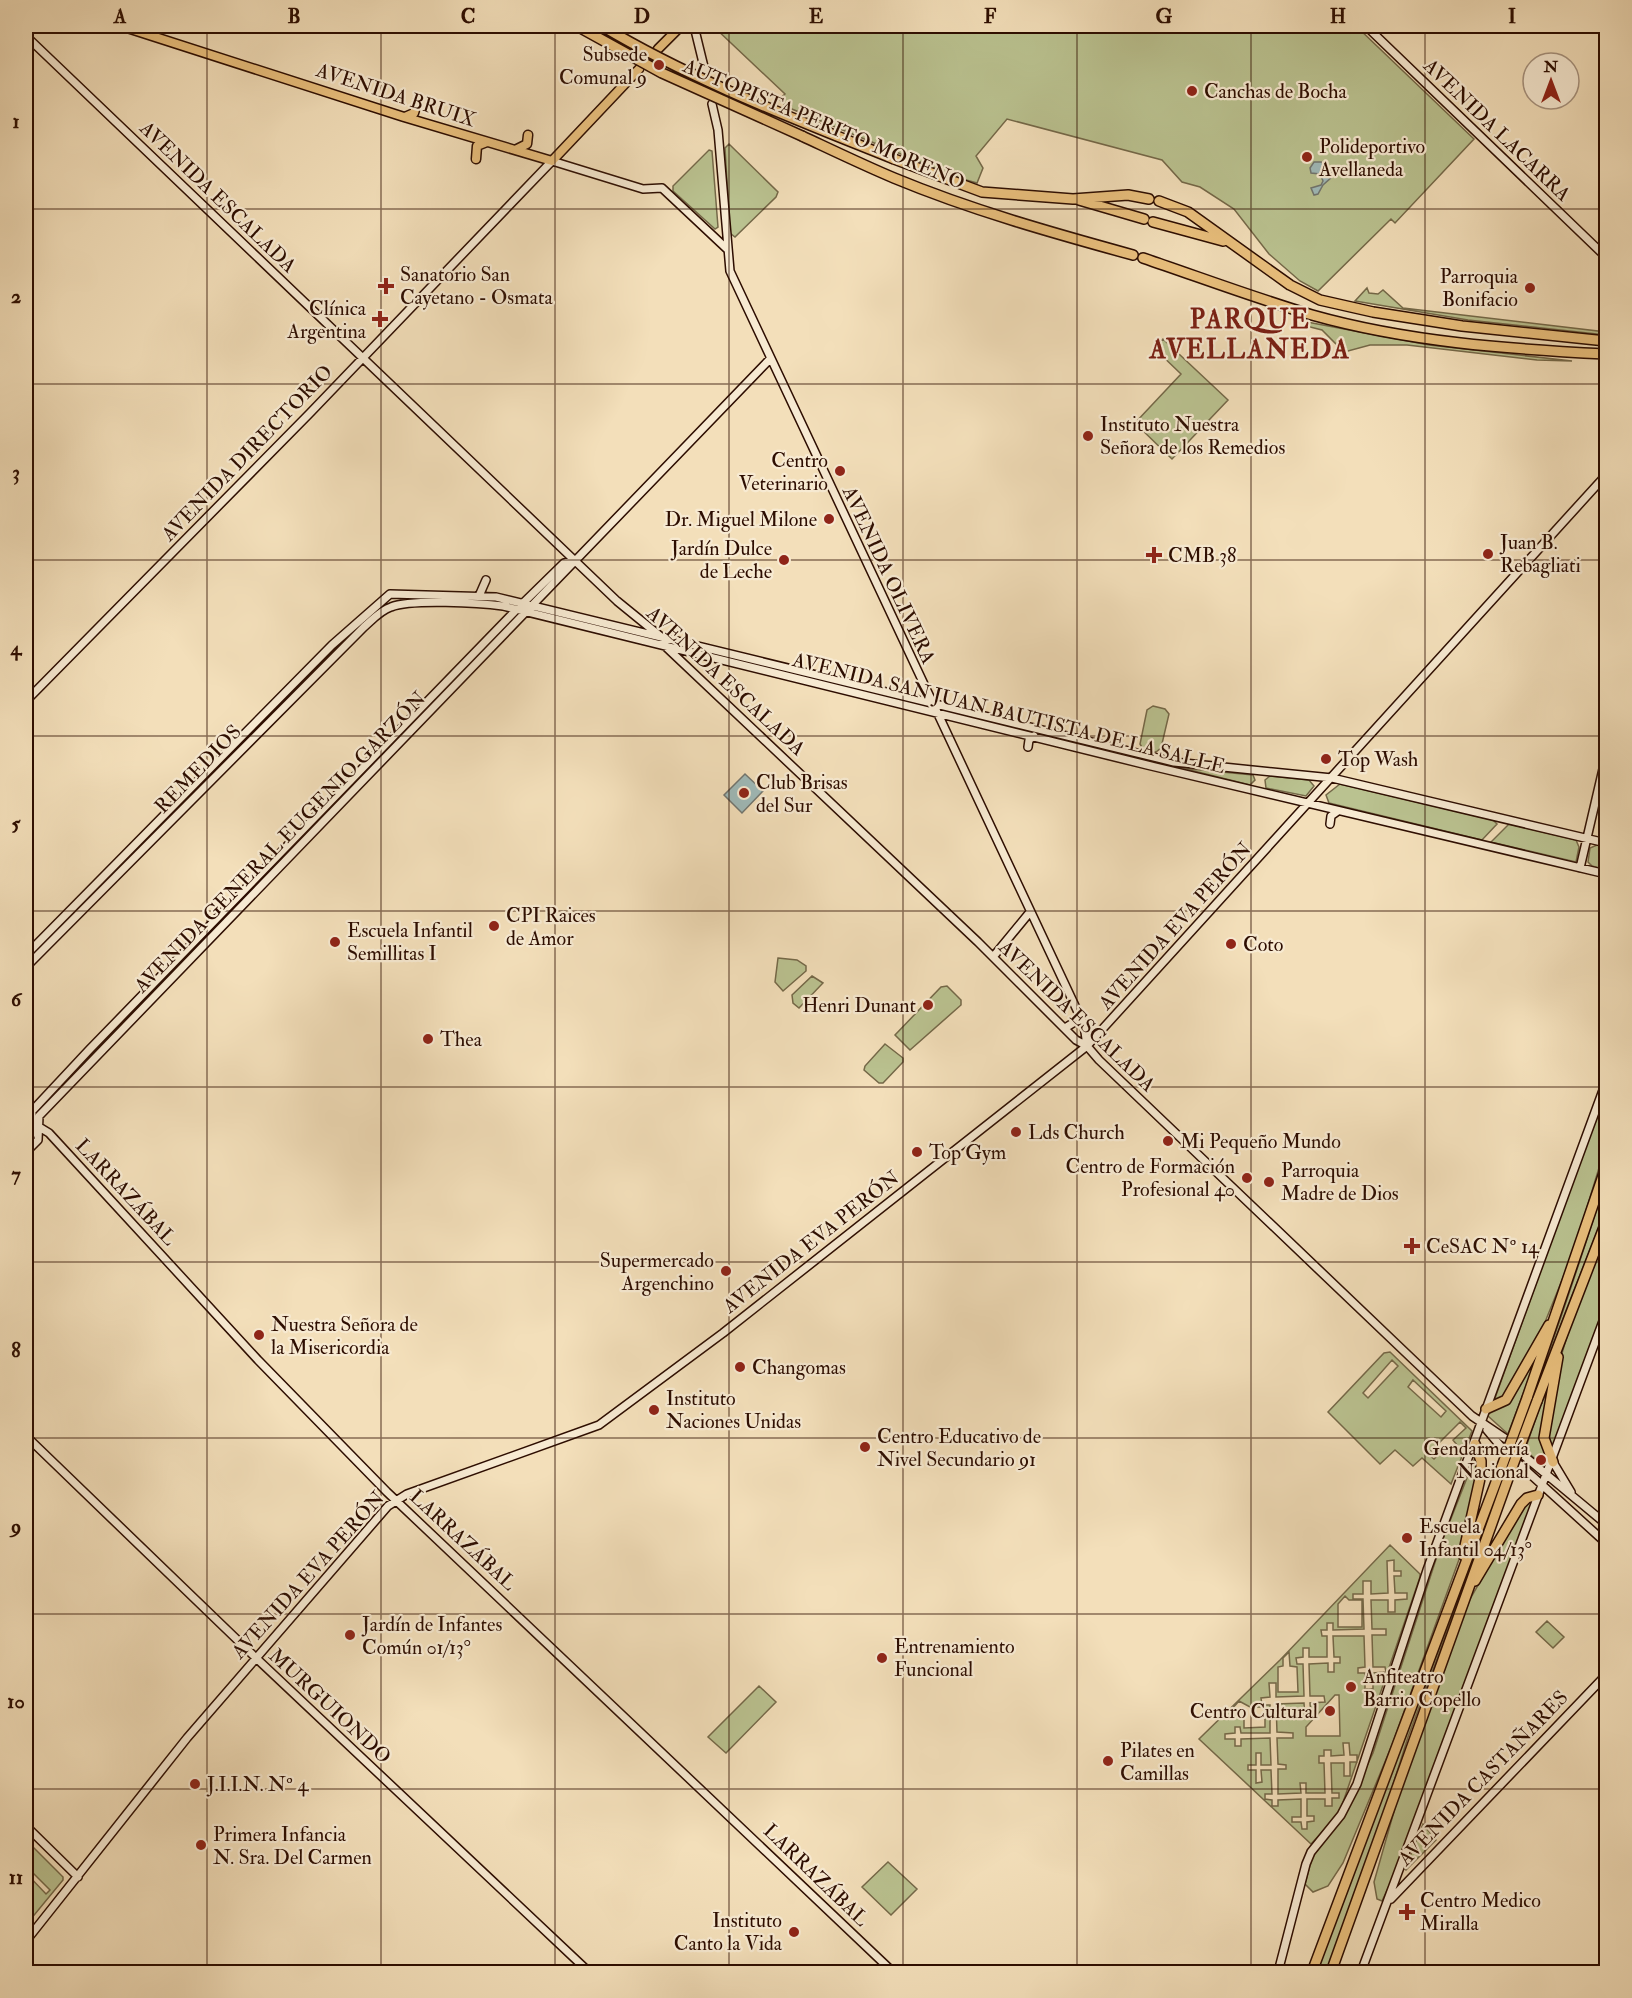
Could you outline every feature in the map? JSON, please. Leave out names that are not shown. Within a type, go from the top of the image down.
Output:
[{"type":"highway","name":"AUTOPISTA PERITO MORENO","points":[[577,26],[662,73],[895,178],[1012,221],[1138,257],[1312,314],[1348,323],[1476,345],[1606,354]]},
{"type":"highway","name":"AUTOPISTA PERITO MORENO","points":[[603,26],[662,60],[718,86],[894,159],[982,192],[1073,199],[1128,195],[1154,200],[1188,212],[1290,285],[1341,306],[1462,326],[1606,340]]},
{"type":"highway","name":"AUTOPISTA PERITO MORENO","points":[[1073,199],[1231,243]]},
{"type":"highway","points":[[1555,352],[1606,359]]},
{"type":"highway","points":[[1312,1972],[1527,1398],[1606,1167]]},
{"type":"highway","points":[[1331,1972],[1510,1473],[1606,1222]]},
{"type":"highway","points":[[1486,1409],[1506,1400],[1560,1305]]},
{"type":"highway","points":[[1553,1462],[1544,1438],[1560,1338]]},
{"type":"highway","points":[[1452,1598],[1481,1474],[1481,1461],[1475,1444]]},
{"type":"highway","points":[[1462,1604],[1521,1504],[1527,1498],[1538,1495]]},
{"type":"main road","name":"AVENIDA BRUIX","points":[[121,26],[404,117],[552,161]]},
{"type":"main road","points":[[658,49],[681,26]]},
{"type":"main road","name":"AVENIDA DIRECTORIO","points":[[552,161],[639,69]]},
{"type":"main road","points":[[404,117],[414,113],[418,100]]},
{"type":"main road","points":[[517,150],[527,144],[528,135]]},
{"type":"main road","points":[[476,159],[477,146],[484,142],[490,143]]},
{"type":"street","points":[[694,26],[705,71]]},
{"type":"street","name":"AVENIDA LACARRA","points":[[1366,26],[1606,257]]},
{"type":"street","name":"AVENIDA ESCALADA","points":[[26,36],[637,620],[660,636],[665,646],[993,957],[1076,1040],[1087,1046],[1481,1424],[1502,1448]]},
{"type":"street","name":"AVENIDA OLIVERA","points":[[712,104],[718,130],[730,271],[1081,1018],[1087,1032],[1087,1046]]},
{"type":"street","name":"AVENIDA DIRECTORIO","points":[[26,701],[364,357],[552,161]]},
{"type":"street","name":"AVENIDA BRUIX","points":[[552,161],[643,189],[662,188],[727,249]]},
{"type":"street","name":"AVENIDA GENERAL EUGENIO GARZÓN","points":[[32,1122],[534,606],[570,568],[574,560],[770,359]]},
{"type":"street","name":"AVENIDA EVA PERÓN","points":[[26,1941],[169,1760],[255,1657],[397,1500],[599,1425],[723,1333],[1087,1046],[1606,475]]},
{"type":"street","name":"AVENIDA GENERAL EUGENIO GARZÓN","points":[[26,1142],[32,1134],[32,1111],[65,1075],[517,609],[564,563],[574,560]]},
{"type":"street","points":[[479,596],[486,580]]},
{"type":"street","name":"AVENIDA SAN JUAN BAUTISTA DE LA SALLE","points":[[390,594],[479,596],[524,603],[1182,764],[1332,778],[1606,843]]},
{"type":"street","name":"REMEDIOS","points":[[26,956],[332,645],[390,594]]},
{"type":"street","name":"AVENIDA SAN JUAN BAUTISTA DE LA SALLE","points":[[401,605],[486,604],[517,609],[1309,804],[1606,874]]},
{"type":"street","name":"REMEDIOS","points":[[26,968],[339,651],[383,611],[401,605]]},
{"type":"street","points":[[688,667],[688,658],[694,653]]},
{"type":"street","points":[[1028,747],[1029,740],[1034,736]]},
{"type":"street","points":[[1580,868],[1606,756]]},
{"type":"street","points":[[1330,824],[1331,816],[1338,811]]},
{"type":"street","points":[[993,957],[1030,912]]},
{"type":"street","points":[[1065,1028],[1081,1018]]},
{"type":"street","points":[[1278,1972],[1311,1852],[1341,1815],[1357,1784],[1427,1570],[1606,1082]]},
{"type":"street","name":"AVENIDA GENERAL EUGENIO GARZÓN","points":[[26,1152],[38,1140],[32,1122]]},
{"type":"street","name":"LARRAZÁBAL","points":[[32,1122],[49,1133],[258,1360],[397,1500],[893,1972]]},
{"type":"street","points":[[1361,1972],[1538,1495],[1553,1462],[1606,1313]]},
{"type":"street","name":"AVENIDA ESCALADA","points":[[1481,1424],[1506,1439]]},
{"type":"street","name":"MURGUIONDO","points":[[26,1436],[255,1657],[589,1972]]},
{"type":"street","points":[[1523,1455],[1606,1524]]},
{"type":"street","points":[[1553,1462],[1574,1497]]},
{"type":"street","points":[[1519,1464],[1544,1484],[1606,1543]]},
{"type":"street","points":[[1591,1527],[1606,1536]]},
{"type":"street","name":"AVENIDA CASTAÑARES","points":[[1385,1906],[1410,1877],[1606,1675]]},
{"type":"street","points":[[26,1826],[78,1877]]},
{"type":"green space","name":"PARQUE AVELLANEDA","points":[[713,26],[1356,26],[1474,139],[1395,223],[1391,219],[1318,291],[1300,281],[1269,254],[1234,209],[1200,187],[1182,182],[1162,160],[1007,119],[976,156],[983,168],[977,183],[959,178],[787,107],[779,99],[785,94]]},
{"type":"green space","points":[[729,144],[778,192],[776,197],[735,237],[730,233],[725,148]]},
{"type":"green space","points":[[709,150],[712,151],[718,227],[715,229],[673,191],[673,186]]},
{"type":"green space","points":[[1367,288],[1369,293],[1378,294],[1383,290],[1403,308],[1606,332],[1606,335],[1468,320],[1355,301]]},
{"type":"green space","points":[[1307,322],[1429,345],[1572,361],[1537,360],[1407,345],[1370,345],[1348,351],[1340,348],[1322,330],[1306,326]]},
{"type":"green space","points":[[1163,339],[1228,400],[1172,459],[1135,423],[1181,374],[1154,348]]},
{"type":"green space","points":[[1153,706],[1165,709],[1169,714],[1161,748],[1156,752],[1143,749],[1140,744],[1147,710]]},
{"type":"green space","points":[[1154,761],[1191,769],[1253,775],[1255,780],[1250,785]]},
{"type":"green space","points":[[1270,776],[1309,780],[1314,786],[1306,796],[1266,788],[1265,780]]},
{"type":"green space","points":[[1340,784],[1493,820],[1497,824],[1482,840],[1329,803],[1326,795]]},
{"type":"green space","points":[[1509,824],[1576,840],[1579,847],[1576,862],[1491,842]]},
{"type":"green space","points":[[1597,845],[1606,847],[1606,870],[1592,866],[1588,862],[1590,848]]},
{"type":"green space","points":[[778,958],[797,960],[806,966],[806,971],[783,991],[775,982]]},
{"type":"green space","points":[[812,976],[823,983],[799,1008],[793,1003],[792,995]]},
{"type":"green space","points":[[947,986],[961,1000],[961,1005],[910,1050],[895,1035],[941,987]]},
{"type":"green space","points":[[885,1044],[903,1058],[903,1062],[883,1083],[879,1083],[864,1070]]},
{"type":"green space","points":[[1604,1104],[1606,1106],[1606,1145],[1573,1253],[1541,1332],[1504,1398],[1494,1401],[1597,1113]]},
{"type":"green space","points":[[1606,1179],[1606,1209],[1565,1313],[1408,1737],[1374,1845],[1327,1972],[1315,1972],[1503,1479],[1574,1280]]},
{"type":"green space","points":[[1606,1236],[1606,1302],[1555,1446],[1551,1450],[1549,1426],[1557,1371],[1575,1313]]},
{"type":"green space","points":[[1540,1349],[1508,1434],[1488,1416],[1489,1413],[1501,1406]]},
{"type":"green space","points":[[1390,1352],[1472,1431],[1451,1484],[1422,1458],[1413,1466],[1395,1450],[1380,1464],[1328,1412],[1384,1353]],"holes":[[[1392,1360],[1398,1366],[1368,1398],[1363,1393]],[[1413,1380],[1446,1411],[1441,1417],[1408,1387]],[[1460,1422],[1466,1428],[1453,1440],[1457,1445],[1452,1450],[1447,1446],[1434,1459],[1428,1454]]]},
{"type":"green space","points":[[1549,1380],[1552,1382],[1541,1441],[1547,1458],[1540,1463],[1525,1450]]},
{"type":"green space","points":[[1476,1455],[1480,1460],[1461,1554],[1392,1745],[1343,1863],[1328,1886],[1313,1892],[1305,1884],[1312,1858],[1349,1804],[1373,1753],[1441,1544]]},
{"type":"green space","points":[[1526,1502],[1533,1503],[1396,1871],[1382,1901],[1377,1899],[1374,1882],[1412,1748],[1470,1599]]},
{"type":"green space","points":[[1390,1545],[1420,1574],[1357,1761],[1357,1755],[1350,1755],[1349,1743],[1343,1743],[1344,1755],[1331,1756],[1331,1750],[1324,1750],[1324,1756],[1319,1756],[1319,1763],[1324,1763],[1325,1793],[1306,1793],[1306,1783],[1300,1783],[1301,1793],[1278,1794],[1278,1769],[1286,1769],[1286,1765],[1278,1764],[1277,1738],[1293,1738],[1293,1733],[1277,1732],[1276,1704],[1304,1703],[1305,1718],[1311,1717],[1310,1703],[1325,1702],[1324,1696],[1310,1696],[1309,1664],[1328,1663],[1328,1672],[1334,1672],[1334,1663],[1340,1663],[1340,1657],[1334,1657],[1333,1636],[1364,1636],[1365,1667],[1358,1668],[1358,1673],[1365,1673],[1365,1689],[1373,1689],[1373,1673],[1386,1672],[1385,1667],[1373,1667],[1372,1635],[1386,1635],[1386,1629],[1372,1629],[1371,1600],[1388,1600],[1388,1612],[1395,1612],[1395,1600],[1407,1599],[1407,1593],[1395,1593],[1394,1576],[1401,1576],[1401,1571],[1394,1571],[1394,1560],[1387,1561],[1388,1593],[1371,1594],[1371,1581],[1363,1581],[1363,1594],[1353,1594],[1353,1599],[1363,1599],[1364,1629],[1333,1630],[1333,1623],[1327,1623],[1327,1630],[1321,1630],[1322,1636],[1327,1636],[1327,1657],[1309,1657],[1309,1648],[1303,1648],[1303,1657],[1296,1658],[1297,1664],[1303,1664],[1304,1696],[1276,1697],[1276,1683],[1269,1683],[1270,1697],[1261,1698],[1262,1705],[1270,1705],[1270,1733],[1241,1733],[1240,1727],[1235,1727],[1235,1733],[1225,1734],[1225,1739],[1235,1739],[1235,1746],[1241,1746],[1241,1739],[1270,1738],[1271,1765],[1261,1765],[1261,1753],[1256,1753],[1256,1765],[1248,1765],[1248,1770],[1256,1770],[1256,1783],[1262,1782],[1261,1770],[1271,1770],[1272,1794],[1265,1794],[1265,1799],[1272,1800],[1272,1806],[1278,1806],[1278,1800],[1301,1799],[1301,1817],[1292,1817],[1292,1822],[1301,1822],[1302,1829],[1307,1829],[1307,1822],[1314,1821],[1314,1816],[1307,1816],[1307,1799],[1325,1799],[1325,1806],[1332,1806],[1332,1798],[1339,1798],[1339,1793],[1332,1793],[1331,1763],[1344,1763],[1344,1776],[1350,1776],[1350,1762],[1357,1762],[1339,1814],[1311,1844],[1199,1739],[1280,1660]],"holes":[[[1345,1596],[1349,1600],[1362,1600],[1362,1627],[1338,1627],[1338,1604]],[[1289,1652],[1290,1666],[1297,1667],[1298,1692],[1278,1692],[1278,1667],[1283,1666],[1283,1658]],[[1335,1695],[1339,1695],[1340,1736],[1306,1736],[1306,1727]],[[1239,1701],[1250,1707],[1265,1707],[1265,1727],[1244,1728],[1244,1720],[1232,1709]]]},
{"type":"green space","points":[[1547,1621],[1564,1637],[1553,1648],[1536,1632]]},
{"type":"green space","points":[[759,1686],[776,1702],[726,1753],[708,1737]]},
{"type":"green space","points":[[1423,1824],[1436,1840],[1406,1870],[1405,1869]]},
{"type":"green space","points":[[26,1840],[63,1877],[63,1880],[26,1925],[26,1915],[31,1912],[26,1907],[26,1873],[46,1894],[50,1890],[26,1866]]},
{"type":"green space","points":[[888,1862],[917,1889],[891,1915],[862,1887]]},
{"type":"water","points":[[1314,162],[1321,162],[1329,167],[1333,176],[1323,185],[1318,194],[1314,195],[1311,188],[1321,185],[1323,181],[1320,174],[1311,173],[1310,168]]},
{"type":"water","name":"Club Brisas del Sur","points":[[745,774],[763,791],[742,813],[724,795]]},
{"type":"place","name":"Subsede Comunal 9","points":[[659,65]]},
{"type":"place","name":"Canchas de Bocha","points":[[1192,91]]},
{"type":"place","name":"Polideportivo Avellaneda","points":[[1307,157]]},
{"type":"place","name":"Sanatorio San Cayetano - Osmata","points":[[386,286]]},
{"type":"place","name":"Parroquia Bonifacio","points":[[1530,288]]},
{"type":"place","name":"Clínica Argentina","points":[[380,319]]},
{"type":"place","name":"Instituto Nuestra Señora de los Remedios","points":[[1088,436]]},
{"type":"place","name":"Centro Veterinario","points":[[840,471]]},
{"type":"place","name":"Dr. Miguel Milone","points":[[829,519]]},
{"type":"place","name":"Juan B. Rebagliati","points":[[1488,554]]},
{"type":"place","name":"CMB 38","points":[[1154,555]]},
{"type":"place","name":"Jardín Dulce de Leche","points":[[784,560]]},
{"type":"place","name":"Top Wash","points":[[1326,759]]},
{"type":"place","name":"Club Brisas del Sur","points":[[744,793]]},
{"type":"place","name":"CPI Raices de Amor","points":[[494,926]]},
{"type":"place","name":"Escuela Infantil Semillitas I","points":[[335,942]]},
{"type":"place","name":"Coto","points":[[1231,944]]},
{"type":"place","name":"Henri Dunant","points":[[928,1005]]},
{"type":"place","name":"Thea","points":[[428,1039]]},
{"type":"place","name":"Lds Church","points":[[1016,1132]]},
{"type":"place","name":"Mi Pequeño Mundo","points":[[1168,1141]]},
{"type":"place","name":"Top Gym","points":[[917,1152]]},
{"type":"place","name":"Centro de Formación Profesional 40","points":[[1247,1178]]},
{"type":"place","name":"Parroquia Madre de Dios","points":[[1269,1182]]},
{"type":"place","name":"CeSAC Nº 14","points":[[1412,1246]]},
{"type":"place","name":"Supermercado Argenchino","points":[[726,1271]]},
{"type":"place","name":"Nuestra Señora de la Misericordia","points":[[259,1335]]},
{"type":"place","name":"Changomas","points":[[740,1367]]},
{"type":"place","name":"Instituto Naciones Unidas","points":[[654,1410]]},
{"type":"place","name":"Centro Educativo de Nivel Secundario 91","points":[[865,1447]]},
{"type":"place","name":"Gendarmería Nacional","points":[[1541,1460]]},
{"type":"place","name":"Escuela Infantil 04/13°","points":[[1407,1538]]},
{"type":"place","name":"Jardín de Infantes Común 01/13°","points":[[350,1635]]},
{"type":"place","name":"Entrenamiento Funcional","points":[[882,1658]]},
{"type":"place","name":"Anfiteatro Barrio Copello","points":[[1351,1687]]},
{"type":"place","name":"Centro Cultural","points":[[1330,1711]]},
{"type":"place","name":"Pilates en Camillas","points":[[1108,1761]]},
{"type":"place","name":"J.I.I.N. Nº 4","points":[[195,1784]]},
{"type":"place","name":"Primera Infancia N. Sra. Del Carmen","points":[[201,1845]]},
{"type":"place","name":"Centro Medico Miralla","points":[[1407,1912]]},
{"type":"place","name":"Instituto Canto la Vida","points":[[794,1932]]},
{"type":"district","name":"PARQUE AVELLANEDA","points":[[1250,335]]}]
